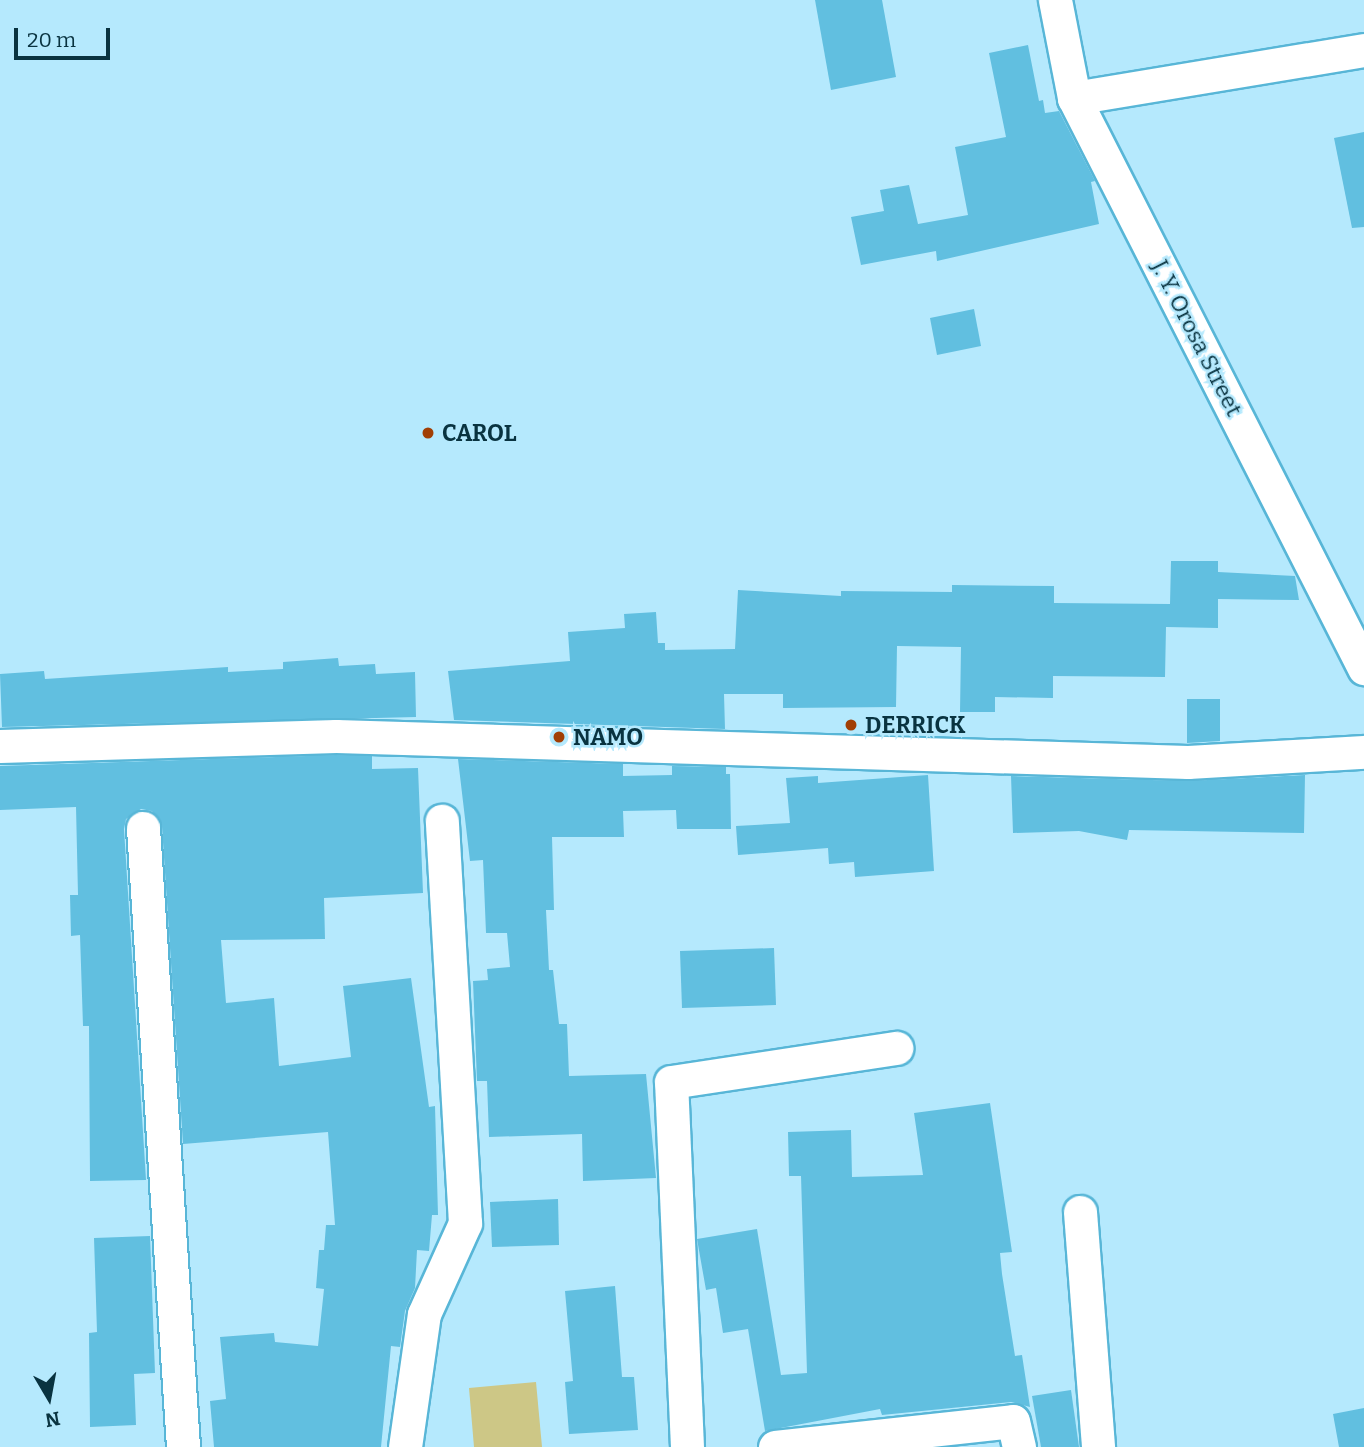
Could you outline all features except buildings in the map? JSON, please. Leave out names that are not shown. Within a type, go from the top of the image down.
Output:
[{"type":"street","name":"J. Y. Orosa Street","points":[[1055,0],[1074,98],[1364,668]]},
{"type":"street","points":[[1074,98],[1364,50]]},
{"type":"street","points":[[0,746],[336,736],[1188,762],[1364,752]]},
{"type":"street","points":[[405,1447],[424,1314],[465,1223],[442,821]]},
{"type":"street","points":[[143,828],[183,1447]]},
{"type":"street","points":[[687,1447],[671,1082],[896,1048]]},
{"type":"street","points":[[1080,1212],[1098,1447]]},
{"type":"street","points":[[775,1447],[1013,1421],[1019,1447]]},
{"type":"shaded area","points":[[536,1382],[542,1447],[474,1447],[469,1388]]},
{"type":"place","name":"CAROL","points":[[428,433]]},
{"type":"place","name":"DERRICK","points":[[851,725]]},
{"type":"place","name":"NAMO","points":[[559,737]]}]
